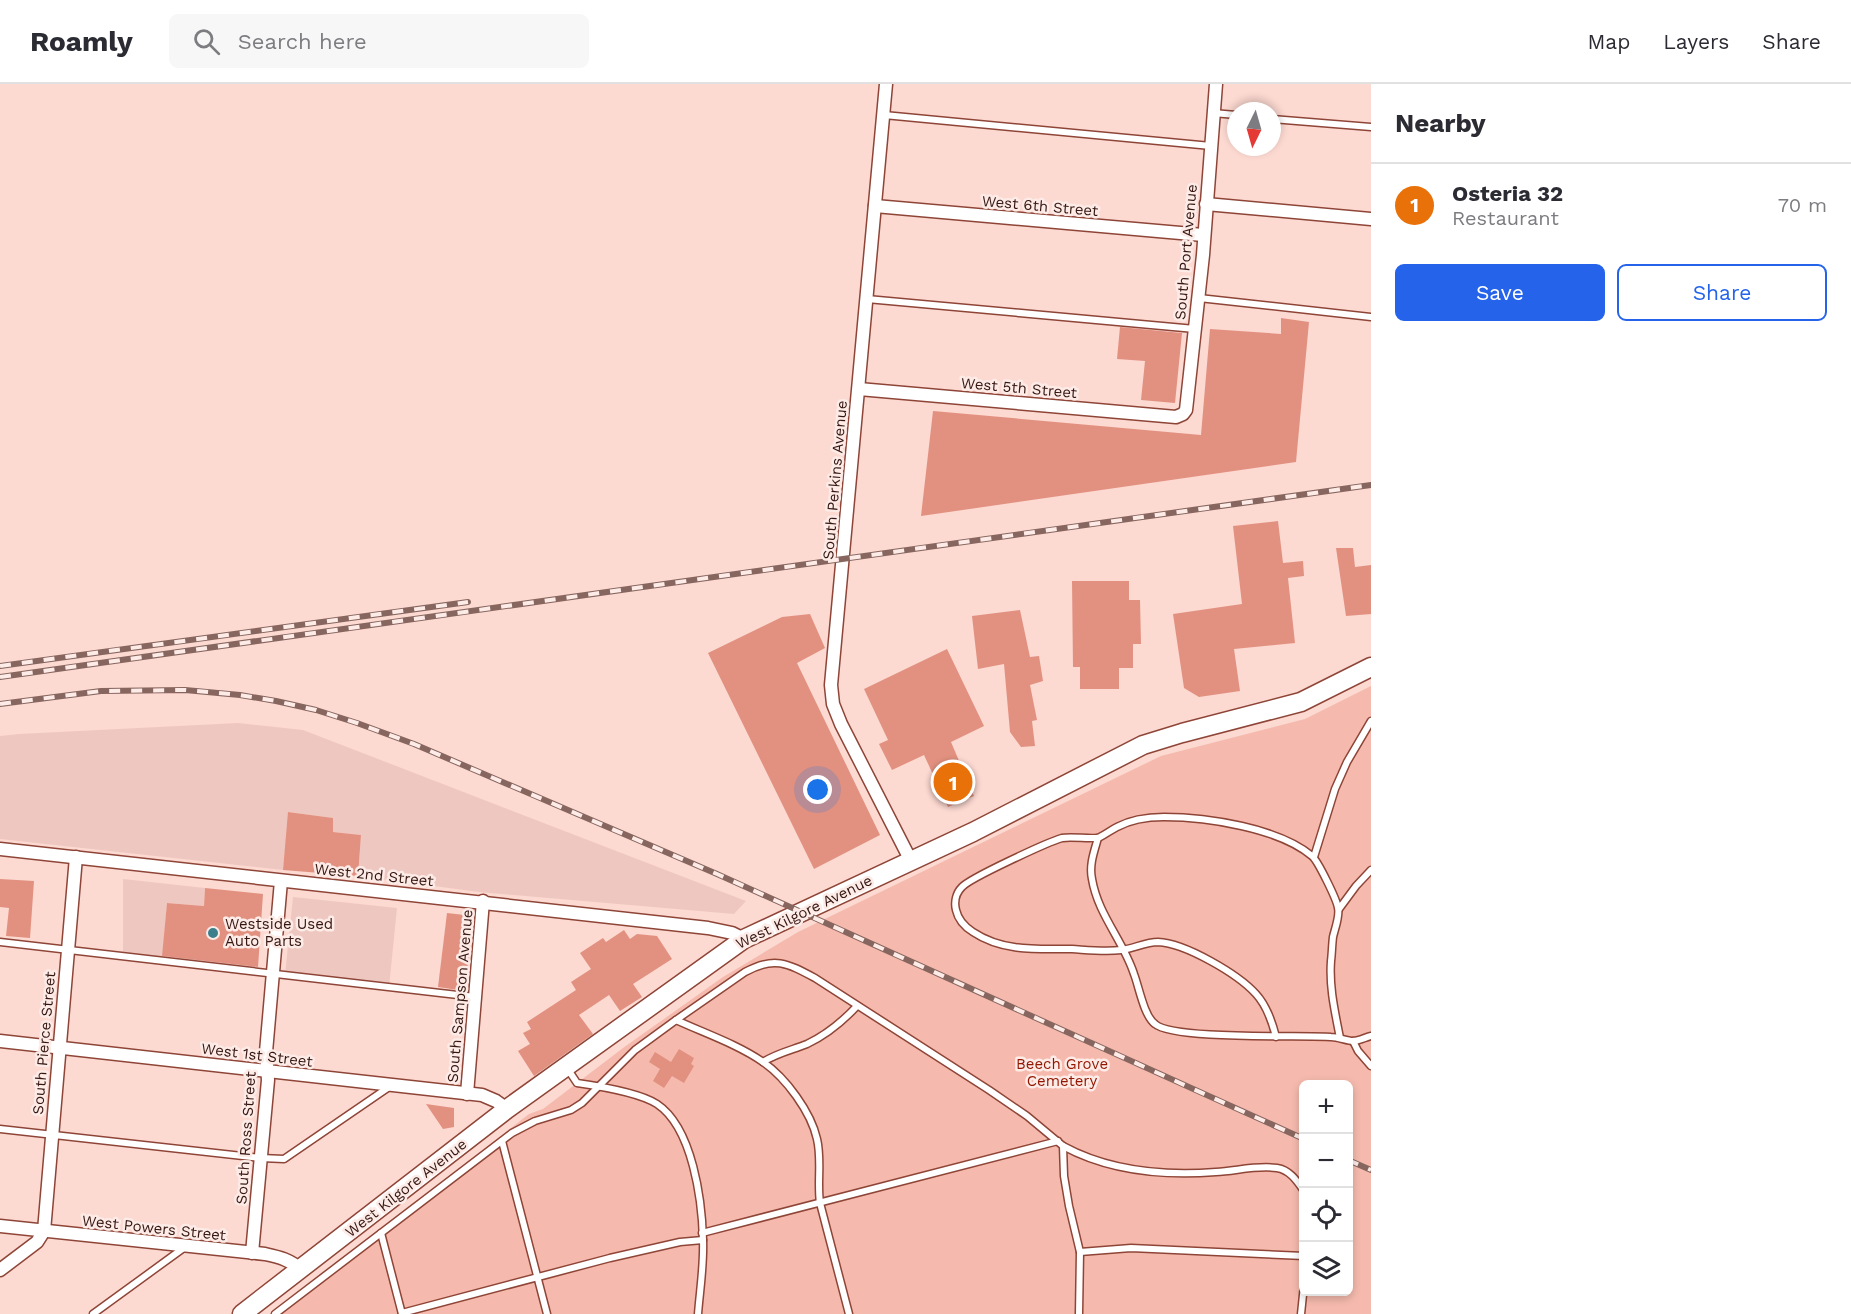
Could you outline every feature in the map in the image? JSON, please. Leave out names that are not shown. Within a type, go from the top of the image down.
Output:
[{"type":"main road","name":"West Kilgore Avenue","points":[[242,1314],[507,1109],[744,939],[973,832],[1143,745],[1182,732],[1301,702],[1371,667]]},
{"type":"street","name":"South Perkins Avenue","points":[[886,84],[831,685],[833,704],[841,724],[911,861]]},
{"type":"street","name":"South Port Avenue","points":[[1176,417],[1186,410],[1216,84]]},
{"type":"street","points":[[1206,204],[1371,219]]},
{"type":"street","name":"West 6th Street","points":[[875,206],[1203,235]]},
{"type":"street","name":"West 5th Street","points":[[859,389],[1176,417]]},
{"type":"street","name":"West 2nd Street","points":[[0,849],[483,901],[708,928],[732,933],[744,939]]},
{"type":"street","name":"South Pierce Street","points":[[44,1231],[76,857]]},
{"type":"street","name":"South Ross Street","points":[[252,1253],[268,1080],[266,1052],[281,881]]},
{"type":"street","name":"South Sampson Avenue","points":[[467,1094],[483,901]]},
{"type":"street","name":"West 1st Street","points":[[0,1041],[490,1097],[507,1109]]},
{"type":"street","name":"West Powers Street","points":[[0,1226],[252,1253],[277,1257],[295,1264],[301,1270]]},
{"type":"street","points":[[0,1270],[37,1242],[44,1231]]},
{"type":"lane","points":[[1213,113],[1227,114]]},
{"type":"lane","points":[[884,116],[1211,146]]},
{"type":"lane","points":[[1281,119],[1371,127]]},
{"type":"lane","points":[[1198,297],[1371,317]]},
{"type":"lane","points":[[867,299],[1195,328]]},
{"type":"lane","points":[[1314,857],[1335,789],[1347,762],[1371,721]]},
{"type":"lane","points":[[1276,1037],[1272,1018],[1257,994],[1214,963],[1182,948],[1159,942],[1144,943],[1123,950],[1025,949],[988,941],[968,929],[956,912],[956,897],[960,888],[985,873],[1060,838],[1076,836],[1098,838],[1120,825],[1144,818],[1162,817],[1222,822],[1272,835],[1294,844],[1314,857],[1339,909]]},
{"type":"lane","points":[[1098,838],[1091,866],[1095,894],[1101,911],[1133,971],[1146,1010],[1155,1024],[1161,1028],[1179,1032],[1340,1038],[1353,1041],[1371,1036]]},
{"type":"lane","points":[[1340,1038],[1330,979],[1333,937],[1339,909],[1371,870]]},
{"type":"lane","points":[[0,942],[475,997]]},
{"type":"lane","points":[[275,1314],[512,1133],[536,1121],[571,1110],[582,1103],[635,1050],[745,972],[770,962],[786,963],[795,967],[998,1096],[1027,1116],[1060,1144],[1098,1162],[1160,1172],[1217,1172],[1258,1167],[1276,1168],[1289,1173],[1302,1188]]},
{"type":"lane","points":[[763,1062],[774,1055],[807,1044],[828,1032],[858,1006]]},
{"type":"lane","points":[[676,1020],[763,1062],[804,1107],[814,1127],[820,1157],[818,1189],[820,1203],[849,1314]]},
{"type":"lane","points":[[1353,1041],[1371,1066]]},
{"type":"lane","points":[[567,1067],[577,1083],[646,1098],[662,1108],[672,1118],[691,1157],[698,1183],[703,1236],[702,1285],[698,1314]]},
{"type":"lane","points":[[0,1129],[284,1159],[392,1085]]},
{"type":"lane","points":[[502,1141],[547,1314]]},
{"type":"lane","points":[[381,1233],[402,1313],[703,1236],[820,1203],[1060,1144]]},
{"type":"lane","points":[[1060,1144],[1069,1206],[1080,1252],[1078,1314]]},
{"type":"lane","points":[[93,1314],[185,1247]]},
{"type":"lane","points":[[1080,1252],[1131,1248],[1299,1256]]},
{"type":"lane","points":[[1301,1314],[1303,1296]]},
{"type":"shaded area","points":[[238,723],[303,730],[746,901],[734,914],[479,892],[358,876],[361,835],[333,832],[332,818],[289,812],[283,870],[0,839],[0,736]]},
{"type":"shaded area","points":[[123,879],[205,888],[204,906],[167,903],[162,961],[123,956]]},
{"type":"shaded area","points":[[293,897],[397,908],[389,987],[285,975]]},
{"type":"green space","name":"Beech Grove Cemetery","points":[[1371,686],[1371,1314],[270,1314],[529,1114],[543,1109],[623,1048],[723,977],[798,932],[1161,756],[1305,719]]},
{"type":"building","points":[[1281,318],[1309,322],[1296,462],[921,516],[933,411],[1201,435],[1210,329],[1281,334]]},
{"type":"building","points":[[1120,327],[1182,333],[1175,403],[1141,400],[1145,361],[1117,359]]},
{"type":"building","points":[[1278,521],[1283,563],[1303,561],[1304,576],[1288,578],[1295,643],[1234,649],[1240,691],[1199,697],[1184,688],[1173,614],[1242,604],[1233,526]]},
{"type":"building","points":[[1336,548],[1353,548],[1355,567],[1371,565],[1371,614],[1346,616]]},
{"type":"building","points":[[1072,581],[1129,581],[1129,600],[1140,600],[1141,644],[1133,644],[1133,668],[1119,668],[1119,689],[1080,689],[1080,667],[1073,667]]},
{"type":"building","points":[[1020,610],[1030,657],[1039,656],[1043,681],[1030,685],[1037,720],[1032,721],[1035,746],[1021,747],[1010,732],[1004,664],[978,669],[972,616]]},
{"type":"building","points":[[810,614],[825,648],[797,663],[880,835],[814,869],[708,653],[782,617]]},
{"type":"building","points":[[947,649],[984,726],[951,742],[974,796],[948,807],[924,755],[892,770],[879,744],[888,740],[864,689]]},
{"type":"building","points":[[288,812],[333,818],[333,832],[361,835],[358,876],[283,870]]},
{"type":"building","points":[[0,879],[34,881],[30,938],[6,936],[9,908],[0,907]]},
{"type":"building","name":"Westside Used Auto Parts","points":[[205,888],[263,894],[258,967],[162,956],[167,903],[204,906]]},
{"type":"building","points":[[447,913],[473,916],[465,991],[438,987]]},
{"type":"building","points":[[624,930],[630,939],[637,934],[657,936],[672,959],[633,984],[642,997],[620,1011],[609,995],[579,1015],[593,1034],[534,1076],[518,1051],[530,1044],[523,1033],[531,1029],[527,1022],[576,990],[571,982],[591,969],[580,953],[603,938],[606,942]]},
{"type":"building","points":[[679,1049],[694,1058],[691,1064],[694,1066],[684,1083],[672,1076],[664,1088],[653,1081],[660,1069],[649,1062],[655,1052],[671,1062]]},
{"type":"building","points":[[426,1104],[454,1108],[454,1127],[443,1129]]},
{"type":"railway","points":[[0,677],[1371,485]]},
{"type":"railway","points":[[0,666],[468,602]]},
{"type":"railway","points":[[0,704],[101,691],[185,690],[276,701],[357,723],[414,744],[717,874],[1299,1137]]},
{"type":"railway","points":[[1353,1162],[1371,1170]]},
{"type":"place","name":"Osteria 32","points":[[953,782]]},
{"type":"place","name":"Westside Used Auto Parts","points":[[213,933]]}]
